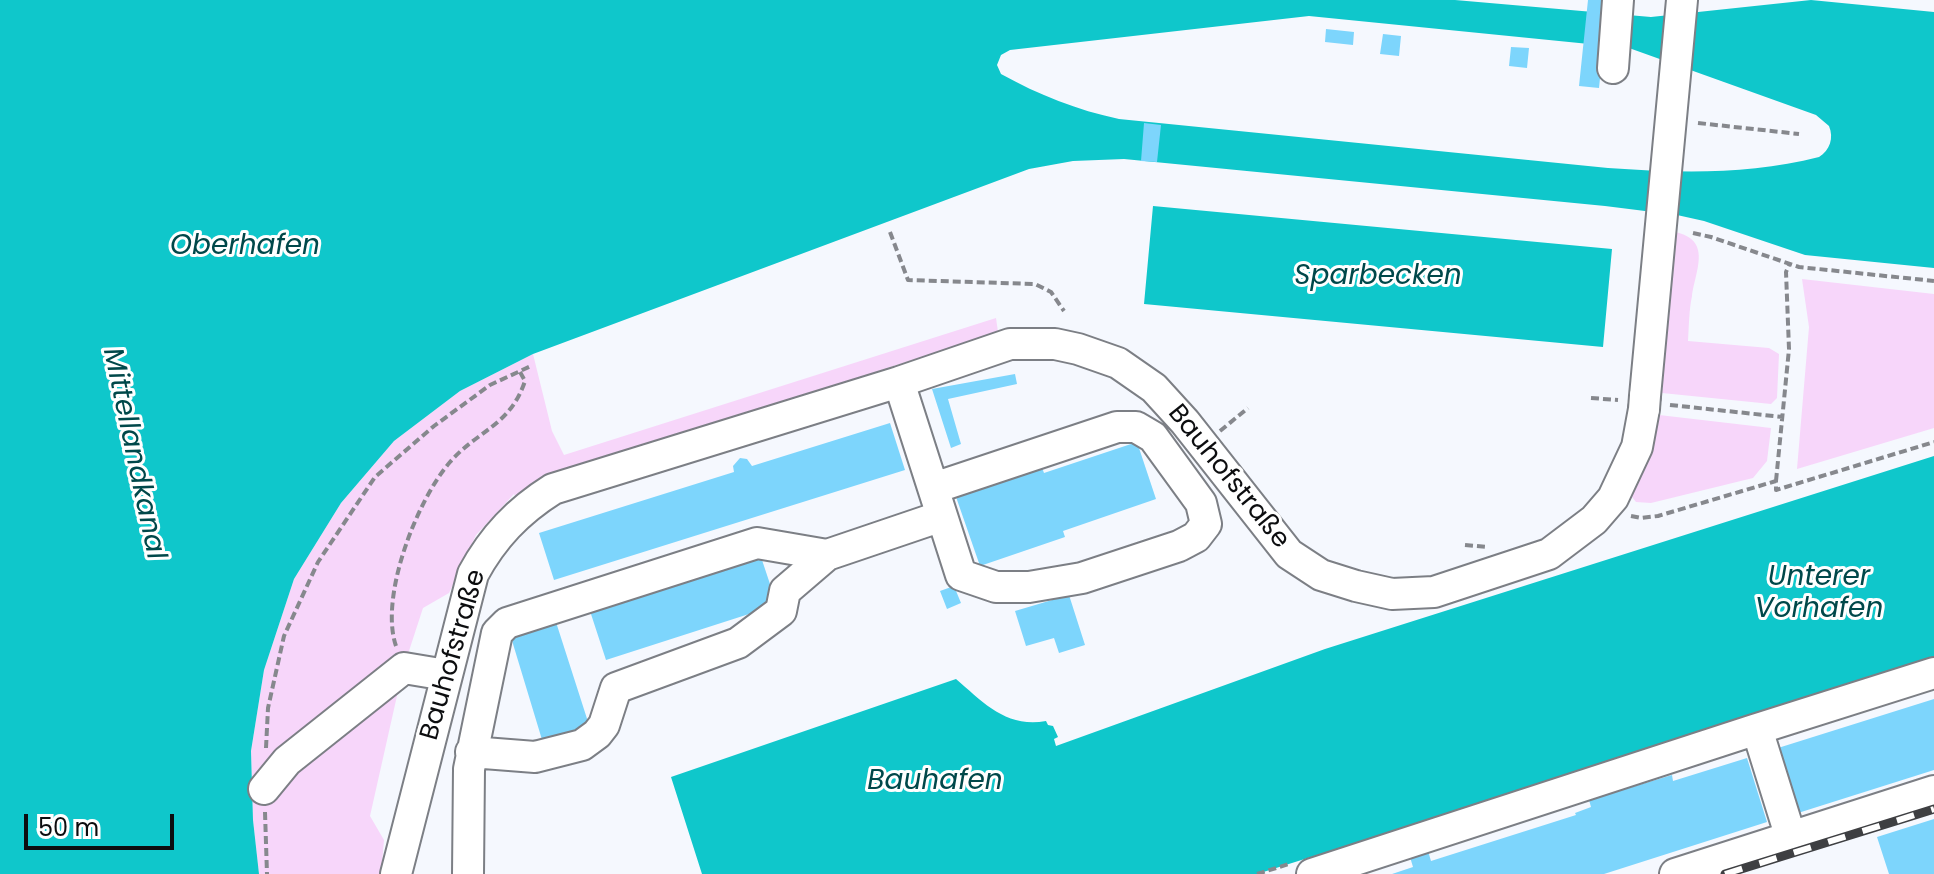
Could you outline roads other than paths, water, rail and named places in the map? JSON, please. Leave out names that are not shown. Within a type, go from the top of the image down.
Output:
[{"type":"street","name":"Bauhofstraße","points":[[396,874],[473,574],[486,549],[529,504],[553,489],[899,382],[1010,344],[1055,344],[1118,363],[1154,388],[1289,554],[1321,575],[1392,594],[1434,592],[1549,554],[1594,520],[1608,504],[1637,447],[1662,226],[1682,0]]},
{"type":"street","points":[[1613,68],[1618,1]]},
{"type":"street","points":[[471,752],[535,757],[582,745],[604,725],[616,688],[738,643],[781,611],[785,591],[827,555],[934,489],[1117,427],[1136,427],[1153,437],[1201,503],[1206,524],[1196,537],[1179,546],[1082,578],[1029,587],[996,587],[961,575],[934,489],[899,382]]},
{"type":"street","points":[[468,874],[471,752],[497,633],[507,623],[757,543],[827,555]]},
{"type":"street","points":[[264,789],[287,761],[404,668],[446,675]]},
{"type":"street","points":[[1312,874],[1934,673]]},
{"type":"street","points":[[1757,729],[1791,838]]},
{"type":"street","points":[[1675,874],[1934,791]]},
{"type":"water","name":"Oberhafen","points":[[0,0],[1455,0],[1651,17],[1811,0],[1934,12],[1934,268],[1805,255],[1704,221],[1605,206],[1124,159],[1073,161],[1029,169],[533,354],[460,391],[394,441],[341,503],[294,579],[264,670],[251,751],[253,820],[259,874],[0,874]],"holes":[[[1309,16],[1629,48],[1816,115],[1829,126],[1831,139],[1828,147],[1819,157],[1740,170],[1608,168],[1119,119],[1044,95],[1001,74],[997,65],[1001,55],[1010,50]]]},
{"type":"water","name":"Sparbecken","points":[[1153,206],[1612,249],[1603,347],[1144,304]]},
{"type":"water","name":"Unterer Vorhafen","points":[[1934,456],[1934,661],[1257,874],[702,874],[671,777],[956,679],[996,712],[1019,721],[1046,721],[1053,726],[1058,737],[1054,739],[1056,746],[1325,649]]},
{"type":"railway","points":[[1725,874],[1934,809]]},
{"type":"water label","name":"Mittellandkanal","points":[[133,454]]},
{"type":"water label","name":"Bauhafen","points":[[935,782]]}]
